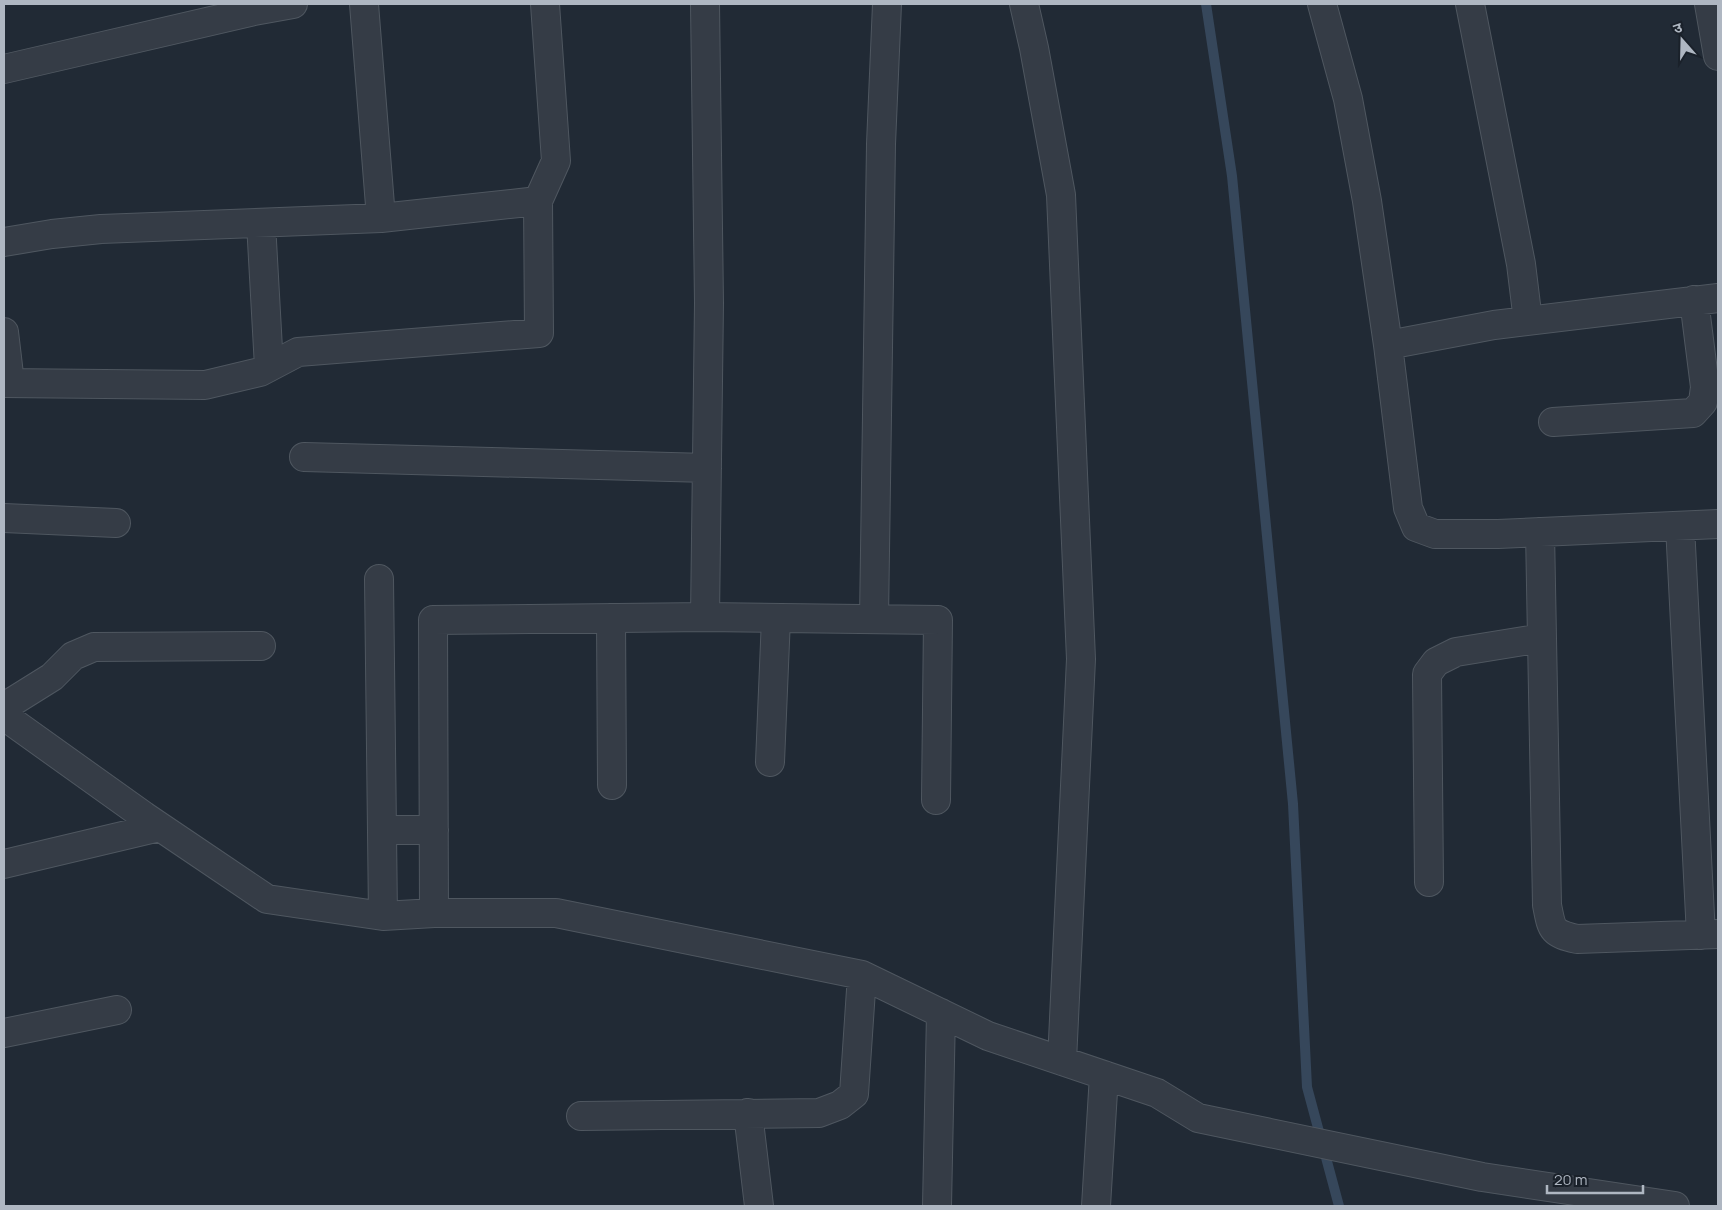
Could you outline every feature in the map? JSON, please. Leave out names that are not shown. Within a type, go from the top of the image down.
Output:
[{"type":"street","points":[[4,69],[254,11],[292,4]]},
{"type":"street","points":[[364,4],[381,218]]},
{"type":"street","points":[[4,332],[7,383],[205,385],[260,372],[298,352],[540,333],[538,201],[556,161],[545,4]]},
{"type":"street","points":[[705,617],[709,303],[706,4]]},
{"type":"street","points":[[874,619],[881,144],[887,4]]},
{"type":"street","points":[[1024,4],[1061,194],[1081,659],[1062,1061]]},
{"type":"street","points":[[1322,4],[1348,99],[1367,201],[1388,344],[1408,508],[1416,526],[1435,534],[1498,534],[1718,524]]},
{"type":"street","points":[[1470,4],[1521,264],[1528,321]]},
{"type":"street","points":[[1709,4],[1718,56]]},
{"type":"street","points":[[4,242],[52,234],[101,229],[381,218],[538,201]]},
{"type":"street","points":[[261,223],[269,367]]},
{"type":"street","points":[[1388,344],[1494,325],[1706,299],[1705,387],[1703,402],[1693,412],[1553,422]]},
{"type":"street","points":[[304,457],[707,468]]},
{"type":"street","points":[[4,518],[116,523]]},
{"type":"street","points":[[1540,532],[1547,905],[1551,924],[1559,935],[1577,940],[1710,934],[1680,526]]},
{"type":"street","points":[[379,578],[383,916]]},
{"type":"street","points":[[434,913],[433,620],[705,617],[938,620],[936,800]]},
{"type":"street","points":[[611,618],[612,785]]},
{"type":"street","points":[[770,762],[776,618]]},
{"type":"street","points":[[1428,882],[1427,674],[1436,662],[1456,652],[1542,638]]},
{"type":"street","points":[[4,707],[52,677],[73,656],[94,647],[261,646]]},
{"type":"street","points":[[4,716],[160,827],[267,899],[383,916],[434,913],[556,913],[862,975],[988,1036],[1157,1094],[1198,1118],[1482,1177],[1659,1205]]},
{"type":"street","points":[[4,864],[160,827]]},
{"type":"street","points":[[382,830],[434,830]]},
{"type":"street","points":[[581,1116],[819,1113],[840,1106],[854,1094],[862,975]]},
{"type":"street","points":[[4,1033],[117,1010]]},
{"type":"street","points":[[938,1206],[941,1013]]},
{"type":"street","points":[[1096,1206],[1115,1079]]},
{"type":"street","points":[[748,1113],[759,1206]]},
{"type":"waterway","points":[[1206,4],[1232,176],[1293,804],[1307,1087],[1339,1206]]}]
